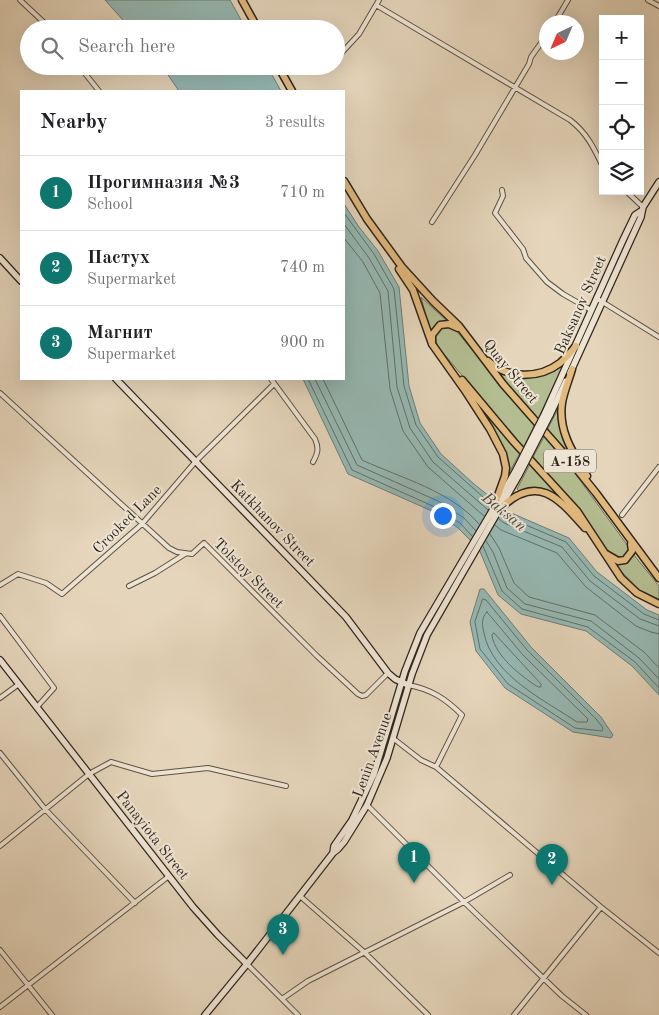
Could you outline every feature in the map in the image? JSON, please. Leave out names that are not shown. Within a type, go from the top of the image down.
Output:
[{"type":"main road","points":[[242,0],[253,20]]},
{"type":"main road","points":[[283,75],[291,90]]},
{"type":"main road","name":"Baksanov Street","points":[[547,414],[572,369],[599,300],[641,217],[642,209],[659,182]]},
{"type":"main road","name":"Quay Street","points":[[345,183],[367,219],[414,281],[464,332],[503,384],[596,493],[659,578]]},
{"type":"main road","name":"А-158","points":[[367,219],[413,290],[432,344],[519,448],[577,511],[613,569],[629,587],[659,604]]},
{"type":"main road","points":[[0,258],[20,280]]},
{"type":"main road","name":"Baksanov Street","points":[[547,414],[591,310],[599,300]]},
{"type":"main road","points":[[432,344],[432,335],[440,325],[453,325],[464,332]]},
{"type":"main road","points":[[476,348],[499,369],[514,374],[526,375],[540,373],[557,365],[576,346]]},
{"type":"main road","points":[[448,365],[485,422],[503,454],[506,468],[505,476],[496,501]]},
{"type":"main road","points":[[572,369],[562,402],[563,429],[567,443],[596,493]]},
{"type":"main road","name":"Katkhanov Street","points":[[117,380],[346,617],[388,673],[405,684]]},
{"type":"main road","points":[[405,684],[432,626],[503,506],[517,473],[547,414]]},
{"type":"main road","points":[[405,684],[420,633],[496,501],[517,473]]},
{"type":"main road","points":[[503,506],[513,496],[524,491],[548,494],[564,505],[595,539]]},
{"type":"main road","points":[[600,548],[614,560],[622,561],[630,555],[632,547],[630,541]]},
{"type":"main road","name":"Panayiota Street","points":[[0,660],[169,876],[218,935],[247,964]]},
{"type":"main road","name":"Lenin Avenue","points":[[206,1015],[333,853],[344,842],[367,805],[394,739],[405,684]]},
{"type":"main road","name":"Lenin Avenue","points":[[333,853],[334,846],[357,810],[374,774],[405,684]]},
{"type":"street","points":[[20,0],[41,20]]},
{"type":"street","points":[[345,49],[359,34],[379,0]]},
{"type":"street","points":[[559,15],[568,0]]},
{"type":"street","points":[[648,0],[659,6]]},
{"type":"street","points":[[376,5],[581,128],[599,159]]},
{"type":"street","points":[[432,222],[476,155],[539,46]]},
{"type":"street","points":[[86,75],[98,90]]},
{"type":"street","points":[[502,190],[503,196],[495,212],[523,249],[526,258],[547,282],[563,294],[591,310]]},
{"type":"street","points":[[630,195],[642,209]]},
{"type":"street","points":[[599,300],[659,337]]},
{"type":"street","points":[[272,380],[315,439],[318,453],[313,462]]},
{"type":"street","name":"Crooked Lane","points":[[0,585],[18,574],[46,583],[62,594],[142,524],[196,461],[274,384]]},
{"type":"street","points":[[0,393],[169,548],[185,554]]},
{"type":"street","points":[[622,515],[659,467]]},
{"type":"street","name":"Tolstoy Street","points":[[185,554],[192,554],[204,544],[358,694],[366,695],[388,673]]},
{"type":"street","points":[[129,586],[185,554]]},
{"type":"street","points":[[0,616],[54,688],[37,707]]},
{"type":"street","points":[[0,698],[19,684]]},
{"type":"street","points":[[405,684],[439,695],[462,715],[436,766]]},
{"type":"street","points":[[394,739],[421,760],[436,766],[601,907],[659,952]]},
{"type":"street","points":[[0,754],[45,809],[135,903]]},
{"type":"street","points":[[0,846],[88,774],[111,762],[152,774],[208,768],[286,786]]},
{"type":"street","points":[[367,805],[562,996],[586,1015]]},
{"type":"street","points":[[282,999],[308,981],[464,902],[510,875]]},
{"type":"street","points":[[0,1007],[169,876]]},
{"type":"street","points":[[300,895],[364,952],[428,1015]]},
{"type":"street","points":[[514,1015],[601,907]]},
{"type":"street","points":[[0,950],[52,1015]]},
{"type":"street","name":"Panayiota Street","points":[[247,964],[298,1015]]},
{"type":"green space","points":[[421,297],[447,321],[431,332],[430,331]]},
{"type":"green space","points":[[443,327],[454,328],[535,424],[523,448],[439,348],[436,336]]},
{"type":"green space","points":[[560,366],[562,368],[538,419],[497,373],[522,378],[544,374]]},
{"type":"green space","points":[[467,391],[520,453],[508,475],[508,469]]},
{"type":"green space","points":[[558,409],[560,409],[564,441],[580,469],[547,430]]},
{"type":"green space","points":[[545,435],[628,546],[629,552],[627,556],[618,560],[610,555],[583,514],[532,459]]},
{"type":"green space","points":[[530,464],[577,515],[564,503],[526,489],[519,491],[517,489]]},
{"type":"green space","points":[[634,555],[659,586],[659,599],[639,590],[618,568],[617,565],[628,563]]},
{"type":"water","points":[[105,0],[230,0],[241,20],[123,20]]},
{"type":"water","points":[[168,75],[272,75],[280,90],[178,90]]},
{"type":"water","name":"Baksan","points":[[345,206],[378,251],[399,287],[409,386],[420,423],[441,454],[474,484],[509,512],[569,538],[597,572],[647,610],[659,615],[659,695],[632,666],[586,631],[521,614],[498,595],[479,549],[457,527],[432,511],[348,474],[303,380],[345,380]]},
{"type":"water","points":[[480,589],[484,589],[531,647],[601,717],[613,735],[611,738],[573,732],[505,688],[476,651],[470,622]]},
{"type":"place","name":"Прогимназия №3","points":[[414,883]]},
{"type":"place","name":"Пастух","points":[[552,885]]},
{"type":"place","name":"Магнит","points":[[283,955]]}]
